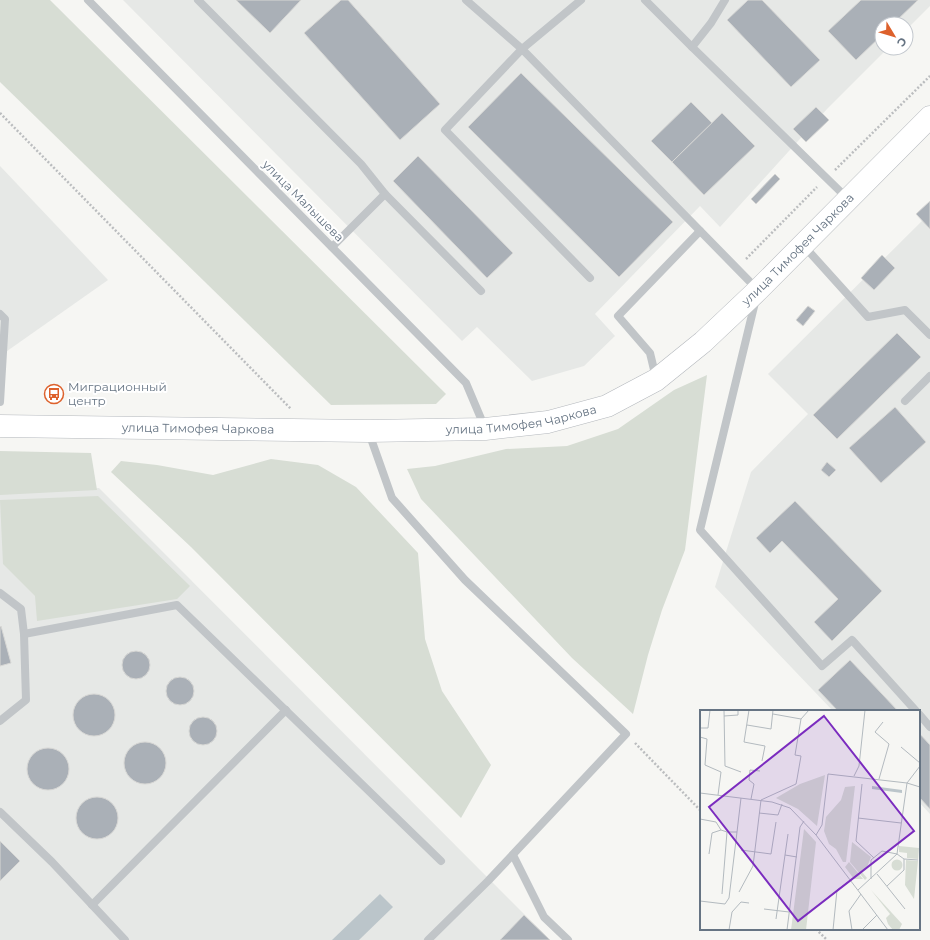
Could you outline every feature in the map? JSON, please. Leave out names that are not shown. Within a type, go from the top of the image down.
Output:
[{"type":"main road","name":"улица Тимофея Чаркова","points":[[0,426],[368,431],[485,428],[548,422],[607,406],[656,380],[703,342],[758,290],[930,117]]},
{"type":"lane","name":"улица Малышева","points":[[88,0],[466,383],[485,428]]},
{"type":"lane","points":[[198,0],[361,164],[385,194],[481,291]]},
{"type":"lane","points":[[466,0],[522,49],[758,290],[700,530],[822,666],[852,640],[915,710]]},
{"type":"lane","points":[[581,0],[522,49],[445,130],[590,278]]},
{"type":"lane","points":[[645,0],[849,199]]},
{"type":"lane","points":[[692,47],[711,23],[725,0]]},
{"type":"lane","points":[[332,246],[385,194]]},
{"type":"lane","points":[[656,380],[650,353],[618,316],[700,231]]},
{"type":"lane","points":[[803,245],[868,317],[904,310],[930,335]]},
{"type":"lane","points":[[0,314],[5,319],[0,402]]},
{"type":"lane","points":[[905,401],[930,376]]},
{"type":"lane","points":[[0,420],[0,426]]},
{"type":"lane","points":[[368,431],[392,498],[465,580],[626,734],[513,854],[428,940]]},
{"type":"lane","points":[[0,593],[21,609],[24,634],[26,700],[0,721]]},
{"type":"lane","points":[[24,634],[177,605],[441,861]]},
{"type":"lane","points":[[92,904],[286,710]]},
{"type":"lane","points":[[920,715],[930,727]]},
{"type":"lane","points":[[0,812],[52,862],[125,940]]},
{"type":"lane","points":[[513,854],[544,917],[568,940]]},
{"type":"path","points":[[0,113],[312,430]]},
{"type":"path","points":[[626,734],[700,810]]},
{"type":"path","points":[[817,930],[827,940]]},
{"type":"shaded area","points":[[0,0],[50,0],[446,394],[436,404],[331,405],[0,82]]},
{"type":"shaded area","points":[[123,0],[930,0],[930,6],[914,22],[914,16],[874,16],[874,56],[880,56],[827,109],[720,227],[700,206],[595,314],[615,336],[584,366],[532,381],[477,327],[462,341]]},
{"type":"shaded area","points":[[0,166],[108,280],[0,356]]},
{"type":"shaded area","points":[[930,213],[930,814],[920,803],[920,710],[832,710],[715,587],[751,472],[808,414],[768,374]]},
{"type":"shaded area","points":[[707,375],[685,550],[662,610],[648,655],[633,714],[572,658],[421,499],[407,469],[435,466],[506,449],[567,446],[618,429],[674,390]]},
{"type":"shaded area","points":[[0,451],[91,453],[97,490],[0,495]]},
{"type":"shaded area","points":[[271,459],[318,465],[356,487],[418,553],[425,639],[442,691],[491,765],[461,818],[191,547],[111,472],[121,461],[157,465],[213,475]]},
{"type":"shaded area","points":[[99,488],[550,940],[0,940],[0,492]]},
{"type":"shaded area","points":[[98,496],[190,586],[177,599],[37,621],[35,596],[3,564],[0,500]]},
{"type":"shaded area","points":[[380,894],[393,907],[359,940],[332,940]]},
{"type":"building","points":[[236,0],[301,0],[270,33]]},
{"type":"building","points":[[341,0],[348,0],[440,104],[400,140],[304,33]]},
{"type":"building","points":[[748,0],[762,0],[820,60],[791,87],[727,20]]},
{"type":"building","points":[[861,0],[918,0],[901,16],[874,16],[874,43],[856,60],[828,31]]},
{"type":"building","points":[[521,73],[673,222],[619,277],[468,127]]},
{"type":"building","points":[[691,102],[712,123],[672,162],[651,141]]},
{"type":"building","points":[[816,107],[829,120],[806,142],[793,129]]},
{"type":"building","points":[[722,113],[755,146],[704,195],[672,162]]},
{"type":"building","points":[[418,156],[513,253],[487,278],[393,181]]},
{"type":"building","points":[[775,174],[780,179],[756,204],[751,199]]},
{"type":"building","points":[[930,201],[930,229],[916,214]]},
{"type":"building","points":[[882,255],[895,268],[874,290],[861,278]]},
{"type":"building","points":[[808,306],[815,311],[803,326],[796,320]]},
{"type":"building","points":[[897,333],[921,357],[837,439],[813,415]]},
{"type":"building","points":[[895,407],[926,442],[881,483],[849,448]]},
{"type":"building","points":[[827,462],[836,470],[829,477],[821,470]]},
{"type":"building","points":[[795,501],[882,591],[832,641],[814,622],[838,599],[782,541],[770,553],[756,538]]},
{"type":"building","points":[[1,626],[11,663],[0,666],[0,627]]},
{"type":"building","points":[[136,651],[146,655],[150,665],[146,675],[136,679],[126,675],[122,665],[126,655]]},
{"type":"building","points":[[850,660],[897,710],[837,710],[818,690]]},
{"type":"building","points":[[180,677],[190,681],[194,691],[190,701],[180,705],[170,701],[166,691],[170,681]]},
{"type":"building","points":[[94,694],[109,700],[115,715],[109,730],[94,736],[79,730],[73,715],[79,700]]},
{"type":"building","points":[[203,717],[213,721],[217,731],[213,741],[203,745],[193,741],[189,731],[193,721]]},
{"type":"building","points":[[920,734],[930,745],[930,809],[920,798]]},
{"type":"building","points":[[145,742],[160,748],[166,763],[160,778],[145,784],[130,778],[124,763],[130,748]]},
{"type":"building","points":[[48,748],[63,754],[69,769],[63,784],[48,790],[33,784],[27,769],[33,754]]},
{"type":"building","points":[[97,797],[112,803],[118,818],[112,833],[97,839],[82,833],[76,818],[82,803]]},
{"type":"building","points":[[0,841],[20,861],[0,881]]},
{"type":"building","points":[[524,915],[550,940],[500,940]]},
{"type":"place","name":"Миграционный центр","points":[[54,394]]}]
